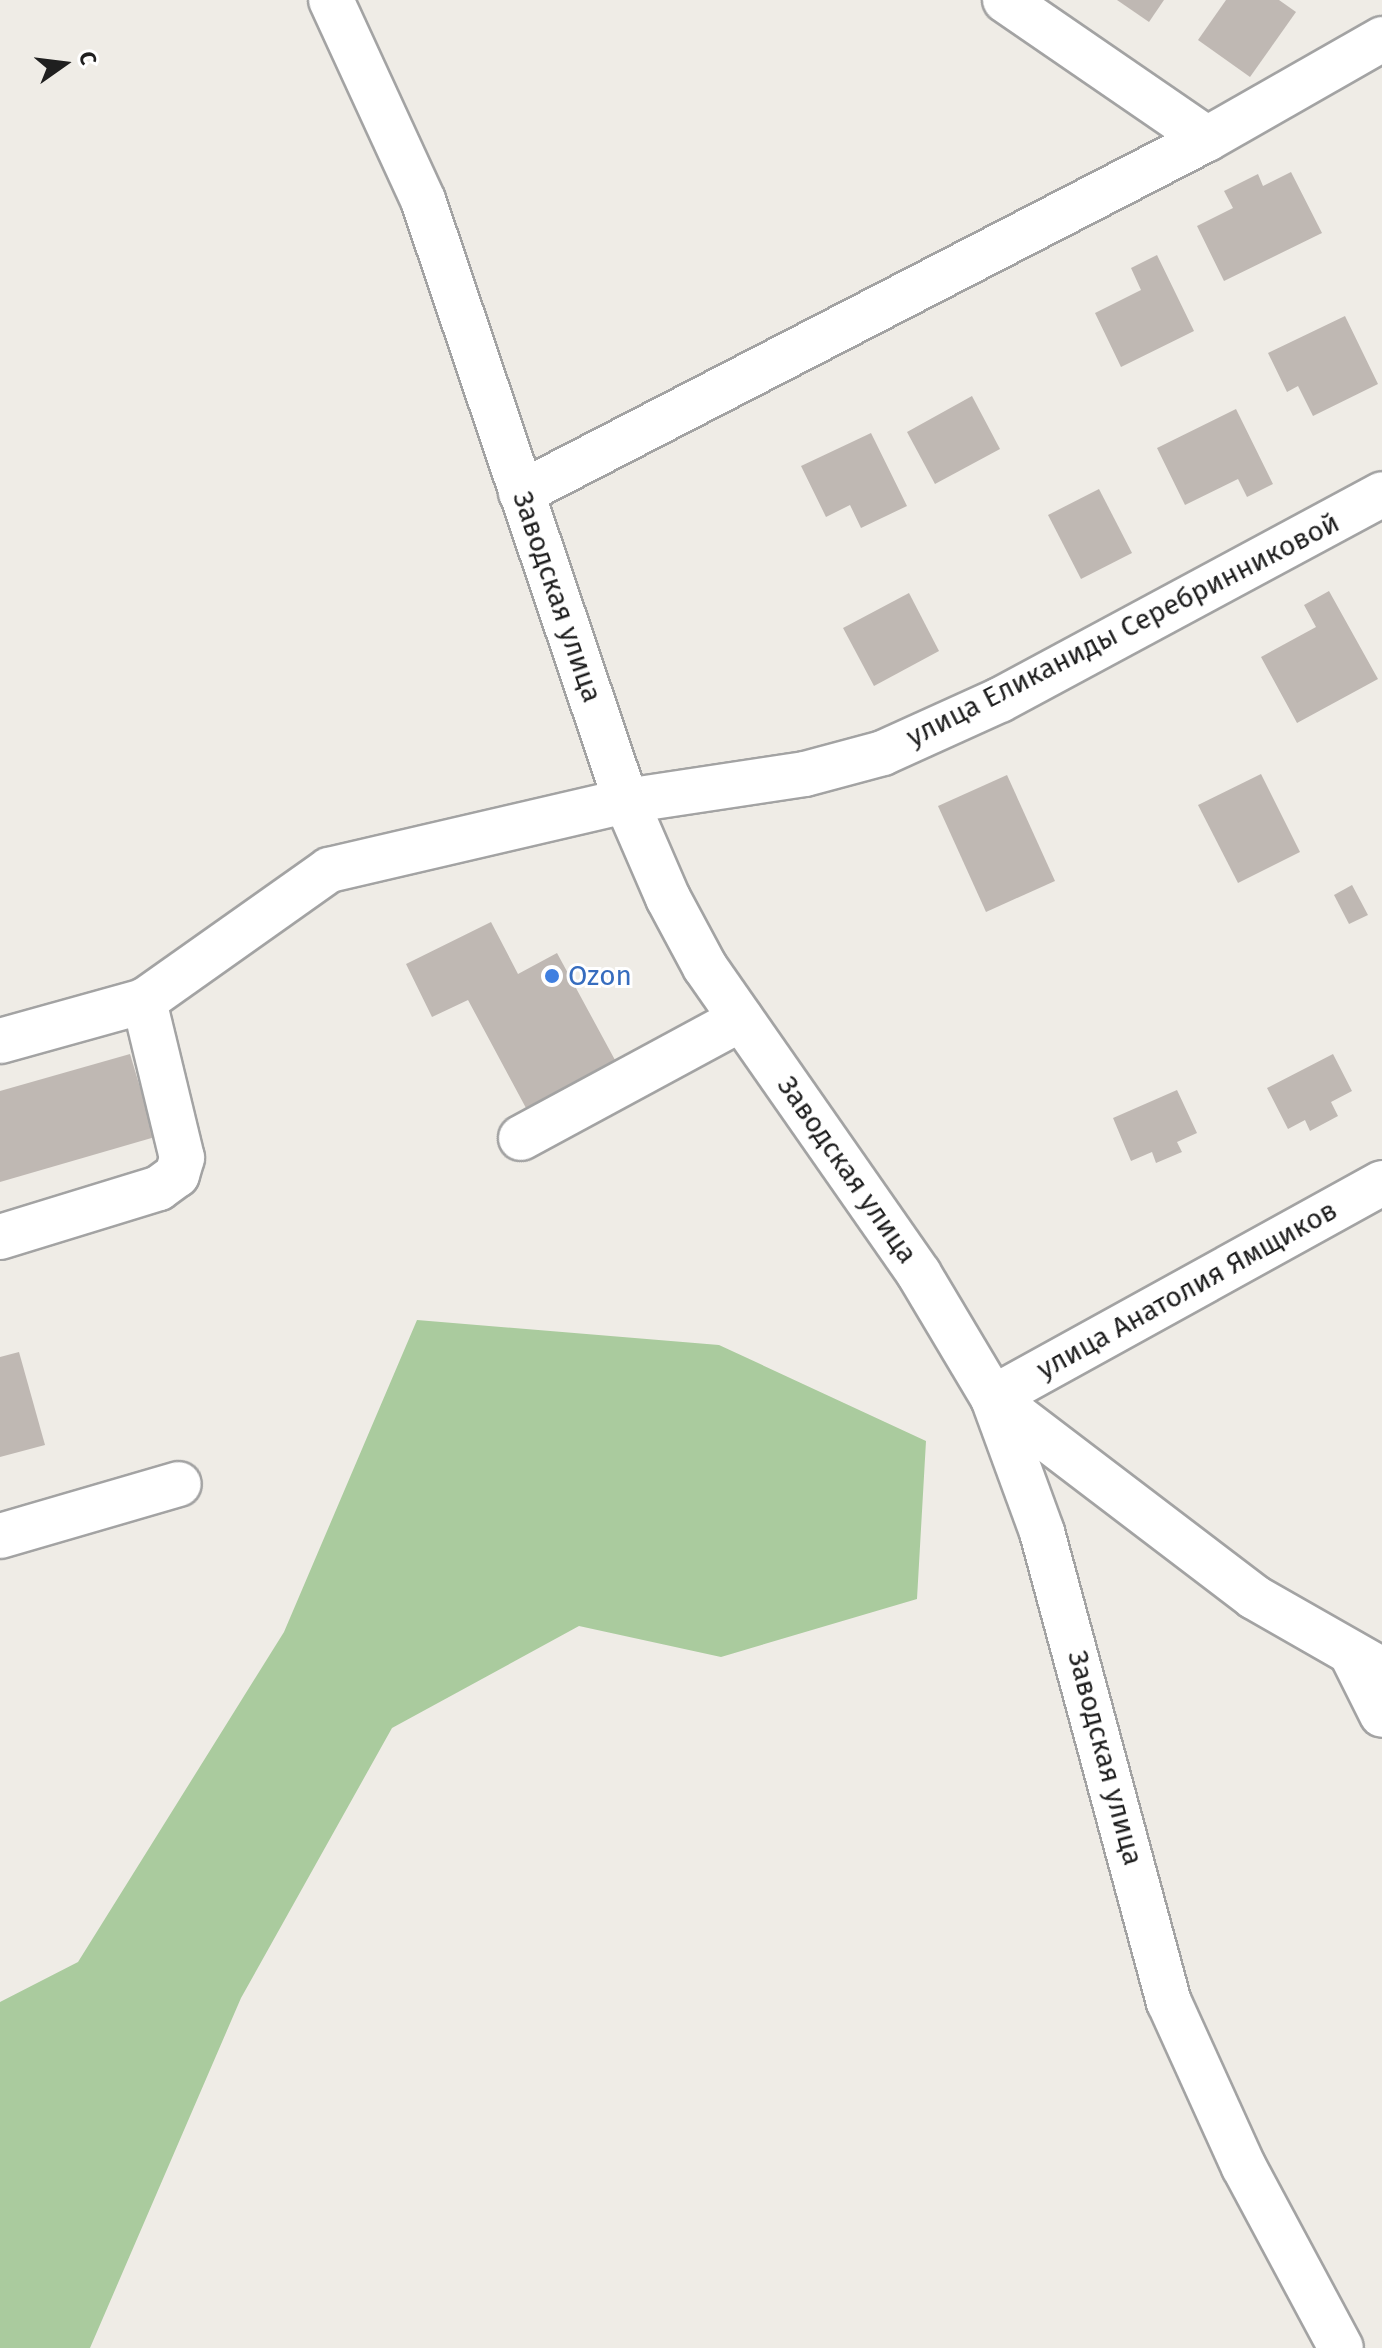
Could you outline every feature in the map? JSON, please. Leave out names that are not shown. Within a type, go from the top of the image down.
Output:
[{"type":"street","name":"Заводская улица","points":[[331,0],[423,200],[626,801],[680,921],[741,1019],[919,1274],[993,1398],[1042,1532],[1169,2002],[1244,2167],[1341,2348]]},
{"type":"street","points":[[1005,0],[1207,139]]},
{"type":"street","points":[[521,493],[1207,139],[1382,39]]},
{"type":"street","name":"улица Еликаниды Серебринниковой","points":[[0,1041],[144,1001],[329,870],[626,801],[805,774],[883,753],[1000,700],[1382,494]]},
{"type":"street","points":[[0,1237],[159,1188],[177,1175],[182,1158],[144,1001]]},
{"type":"street","points":[[521,1138],[741,1019]]},
{"type":"street","name":"улица Анатолия Ямщиков","points":[[993,1398],[1382,1183]]},
{"type":"street","points":[[993,1398],[1254,1597],[1366,1662],[1382,1715]]},
{"type":"street","points":[[0,1536],[179,1484]]},
{"type":"green space","points":[[417,1320],[719,1345],[926,1441],[917,1599],[721,1657],[579,1626],[392,1728],[241,1998],[90,2348],[0,2348],[0,2002],[78,1962],[284,1632]]},
{"type":"building","points":[[1117,0],[1164,0],[1149,22]]},
{"type":"building","points":[[1226,0],[1279,0],[1296,12],[1250,77],[1198,40]]},
{"type":"building","points":[[1291,172],[1322,233],[1224,281],[1197,226],[1233,208],[1224,191],[1258,174],[1263,186]]},
{"type":"building","points":[[1157,255],[1194,331],[1121,367],[1095,313],[1141,290],[1131,268]]},
{"type":"building","points":[[1345,316],[1378,384],[1313,416],[1298,386],[1287,392],[1268,353]]},
{"type":"building","points":[[972,396],[1000,449],[935,484],[907,432]]},
{"type":"building","points":[[1236,409],[1273,484],[1247,497],[1238,479],[1185,505],[1157,448]]},
{"type":"building","points":[[871,433],[907,506],[861,528],[850,505],[826,517],[801,466]]},
{"type":"building","points":[[1099,489],[1132,553],[1081,579],[1048,515]]},
{"type":"building","points":[[1329,591],[1378,679],[1297,723],[1261,657],[1316,627],[1304,605]]},
{"type":"building","points":[[909,593],[939,651],[874,686],[843,628]]},
{"type":"building","points":[[1261,774],[1300,852],[1238,883],[1198,805]]},
{"type":"building","points":[[1007,775],[1055,881],[986,912],[938,806]]},
{"type":"building","points":[[1352,885],[1368,915],[1349,924],[1334,895]]},
{"type":"building","points":[[491,922],[518,974],[557,953],[615,1060],[526,1108],[468,1000],[432,1017],[406,964]]},
{"type":"building","points":[[130,1054],[155,1137],[0,1182],[0,1091]]},
{"type":"building","points":[[1333,1054],[1352,1091],[1331,1102],[1338,1116],[1310,1131],[1305,1120],[1288,1129],[1267,1088]]},
{"type":"building","points":[[1177,1090],[1197,1133],[1177,1142],[1182,1152],[1156,1163],[1152,1152],[1131,1161],[1113,1118]]},
{"type":"building","points":[[19,1352],[45,1445],[0,1457],[0,1357]]},
{"type":"place","name":"Ozon","points":[[552,976]]}]
